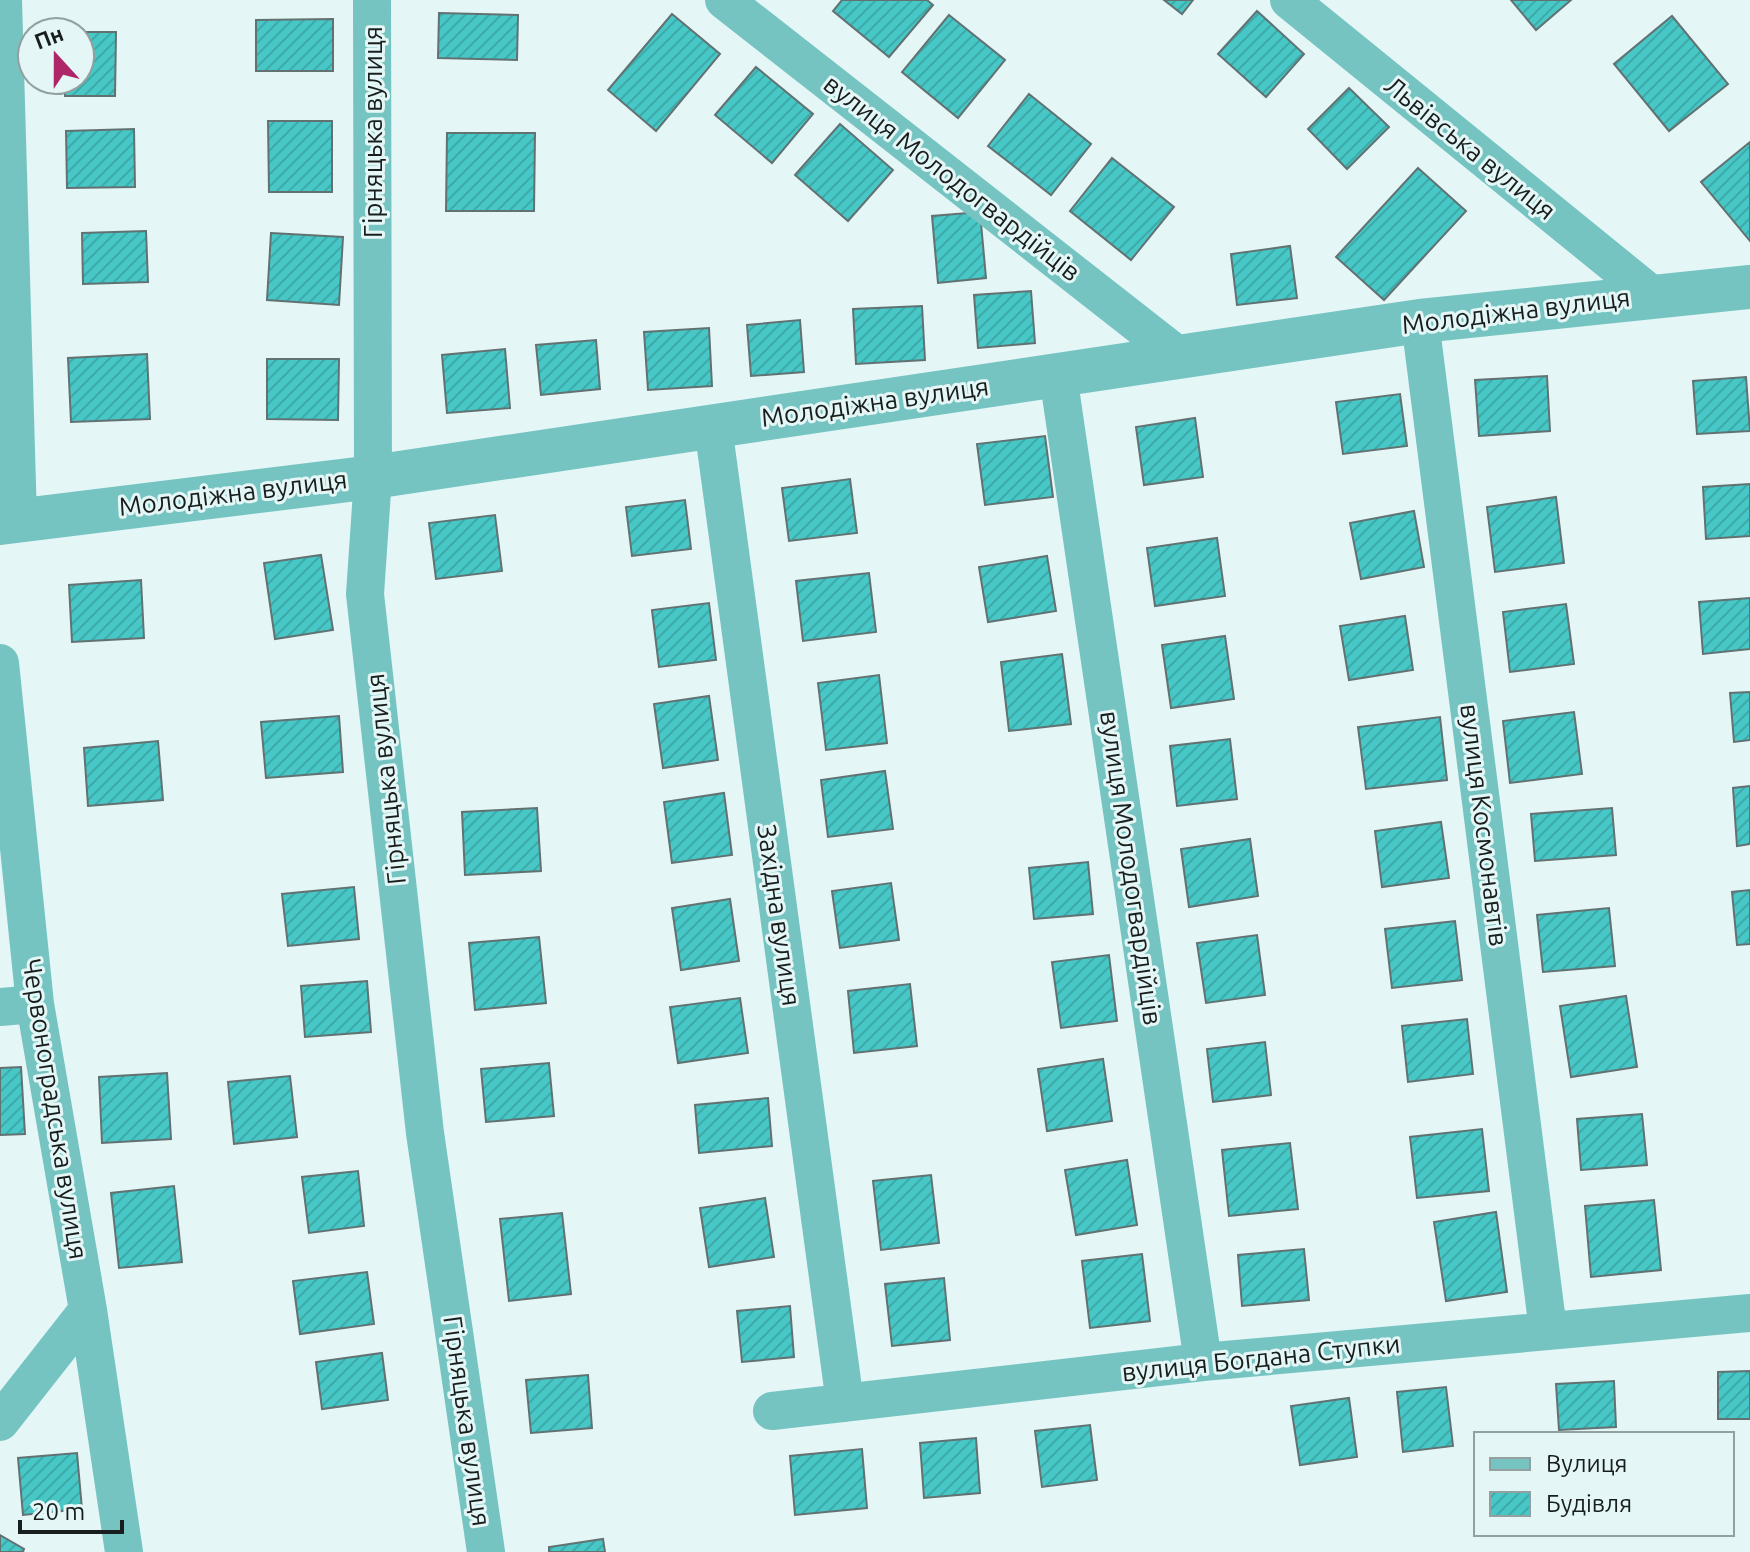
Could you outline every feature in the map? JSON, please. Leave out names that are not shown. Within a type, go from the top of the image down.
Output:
[{"type":"street","points":[[3,0],[9,521]]},
{"type":"street","name":"Гірняцька вулиця","points":[[372,0],[373,477],[367,610],[425,1133],[486,1552]]},
{"type":"street","name":"вулиця Молодогвардійців","points":[[724,0],[1180,357]]},
{"type":"street","name":"Львівська вулиця","points":[[1289,0],[1652,295]]},
{"type":"street","name":"Молодіжна вулиця","points":[[9,521],[373,477],[1420,321],[1750,287]]},
{"type":"street","name":"вулиця Космонавтів","points":[[1420,321],[1548,1330]]},
{"type":"street","name":"вулиця Молодогвардійців","points":[[1058,375],[1203,1362]]},
{"type":"street","name":"Західна вулиця","points":[[713,426],[845,1403]]},
{"type":"street","name":"Червоноградська вулиця","points":[[0,663],[17,1006],[88,1310],[124,1552]]},
{"type":"street","points":[[0,1422],[88,1310]]},
{"type":"street","name":"вулиця Богдана Ступки","points":[[772,1411],[1203,1362],[1750,1313]]},
{"type":"building","points":[[842,0],[927,0],[933,5],[889,57],[833,11]]},
{"type":"building","points":[[1164,0],[1193,0],[1182,14]]},
{"type":"building","points":[[1511,0],[1571,0],[1536,30]]},
{"type":"building","points":[[1257,11],[1304,54],[1266,97],[1218,54]]},
{"type":"building","points":[[439,13],[518,15],[517,60],[438,58]]},
{"type":"building","points":[[672,14],[720,54],[656,131],[608,90]]},
{"type":"building","points":[[949,15],[1005,60],[958,118],[902,72]]},
{"type":"building","points":[[1672,16],[1728,84],[1669,131],[1614,64]]},
{"type":"building","points":[[333,19],[333,71],[256,71],[256,20]]},
{"type":"building","points":[[96,32],[116,32],[115,96],[96,96]]},
{"type":"building","points":[[756,67],[813,114],[772,163],[715,115]]},
{"type":"building","points":[[1349,88],[1389,127],[1347,169],[1308,129]]},
{"type":"building","points":[[1029,94],[1091,144],[1051,195],[988,146]]},
{"type":"building","points":[[268,121],[332,121],[332,192],[269,192]]},
{"type":"building","points":[[840,124],[893,170],[848,221],[795,175]]},
{"type":"building","points":[[134,129],[135,187],[67,188],[66,131]]},
{"type":"building","points":[[447,133],[535,133],[534,211],[446,211]]},
{"type":"building","points":[[1750,142],[1750,241],[1701,182]]},
{"type":"building","points":[[1112,158],[1174,207],[1131,260],[1070,211]]},
{"type":"building","points":[[1418,168],[1466,211],[1384,300],[1336,257]]},
{"type":"building","points":[[980,212],[986,278],[938,283],[932,216]]},
{"type":"building","points":[[146,231],[148,282],[83,284],[82,233]]},
{"type":"building","points":[[271,233],[343,237],[339,305],[267,300]]},
{"type":"building","points":[[1290,246],[1297,298],[1237,305],[1231,254]]},
{"type":"building","points":[[1031,291],[1035,343],[978,348],[974,295]]},
{"type":"building","points":[[922,306],[925,360],[856,364],[853,309]]},
{"type":"building","points":[[800,320],[804,372],[751,376],[747,325]]},
{"type":"building","points":[[709,328],[712,386],[648,390],[644,332]]},
{"type":"building","points":[[596,340],[600,389],[541,395],[536,345]]},
{"type":"building","points":[[505,349],[510,408],[447,413],[442,355]]},
{"type":"building","points":[[147,354],[150,419],[71,422],[68,358]]},
{"type":"building","points":[[267,359],[339,359],[338,420],[267,419]]},
{"type":"building","points":[[1547,376],[1550,431],[1479,436],[1475,380]]},
{"type":"building","points":[[1746,377],[1750,431],[1697,434],[1693,381]]},
{"type":"building","points":[[1400,394],[1407,446],[1343,454],[1336,402]]},
{"type":"building","points":[[1195,418],[1203,477],[1144,485],[1136,427]]},
{"type":"building","points":[[1045,436],[1053,497],[985,505],[977,444]]},
{"type":"building","points":[[850,479],[857,533],[789,541],[782,488]]},
{"type":"building","points":[[1750,484],[1750,536],[1706,539],[1703,487]]},
{"type":"building","points":[[1556,497],[1564,563],[1495,572],[1487,507]]},
{"type":"building","points":[[685,500],[691,549],[632,556],[626,507]]},
{"type":"building","points":[[1414,511],[1424,567],[1361,579],[1350,523]]},
{"type":"building","points":[[495,515],[502,571],[436,579],[429,523]]},
{"type":"building","points":[[1217,538],[1225,596],[1155,606],[1147,548]]},
{"type":"building","points":[[321,555],[333,630],[275,639],[264,563]]},
{"type":"building","points":[[1047,556],[1056,611],[988,622],[979,567]]},
{"type":"building","points":[[869,573],[876,632],[803,641],[796,581]]},
{"type":"building","points":[[141,580],[144,638],[72,642],[69,585]]},
{"type":"building","points":[[1750,598],[1750,649],[1703,654],[1699,602]]},
{"type":"building","points":[[709,603],[716,660],[659,667],[652,610]]},
{"type":"building","points":[[1566,604],[1574,664],[1510,672],[1503,612]]},
{"type":"building","points":[[1405,616],[1413,670],[1349,680],[1340,626]]},
{"type":"building","points":[[1225,636],[1234,699],[1171,708],[1162,645]]},
{"type":"building","points":[[1062,654],[1071,724],[1009,731],[1001,662]]},
{"type":"building","points":[[879,675],[887,743],[826,750],[818,683]]},
{"type":"building","points":[[1750,692],[1750,740],[1734,742],[1730,693]]},
{"type":"building","points":[[709,696],[718,760],[663,768],[654,704]]},
{"type":"building","points":[[1574,712],[1582,774],[1510,783],[1503,721]]},
{"type":"building","points":[[339,716],[343,772],[266,778],[261,722]]},
{"type":"building","points":[[1440,717],[1447,780],[1366,789],[1358,727]]},
{"type":"building","points":[[1230,739],[1237,799],[1177,806],[1170,746]]},
{"type":"building","points":[[158,741],[163,800],[88,806],[84,748]]},
{"type":"building","points":[[885,771],[893,829],[828,837],[821,780]]},
{"type":"building","points":[[1750,786],[1750,844],[1737,846],[1733,788]]},
{"type":"building","points":[[724,793],[732,855],[672,863],[664,802]]},
{"type":"building","points":[[537,808],[541,871],[465,875],[462,812]]},
{"type":"building","points":[[1612,808],[1616,855],[1535,861],[1531,814]]},
{"type":"building","points":[[1441,822],[1449,878],[1382,887],[1375,831]]},
{"type":"building","points":[[1250,839],[1258,896],[1189,907],[1181,849]]},
{"type":"building","points":[[1088,862],[1093,914],[1034,919],[1029,868]]},
{"type":"building","points":[[891,883],[899,940],[840,948],[832,891]]},
{"type":"building","points":[[354,887],[359,939],[288,946],[282,894]]},
{"type":"building","points":[[1750,890],[1750,944],[1737,945],[1732,892]]},
{"type":"building","points":[[730,899],[739,961],[681,970],[672,908]]},
{"type":"building","points":[[1609,908],[1615,966],[1543,972],[1537,915]]},
{"type":"building","points":[[1455,921],[1462,980],[1392,988],[1385,929]]},
{"type":"building","points":[[1257,935],[1265,995],[1206,1003],[1197,943]]},
{"type":"building","points":[[539,937],[546,1003],[475,1010],[469,943]]},
{"type":"building","points":[[1109,955],[1117,1021],[1061,1028],[1052,962]]},
{"type":"building","points":[[367,981],[371,1032],[305,1037],[301,986]]},
{"type":"building","points":[[910,984],[917,1046],[854,1053],[848,991]]},
{"type":"building","points":[[1626,996],[1637,1067],[1571,1077],[1560,1006]]},
{"type":"building","points":[[740,998],[748,1053],[678,1063],[670,1007]]},
{"type":"building","points":[[1467,1019],[1473,1074],[1408,1082],[1402,1026]]},
{"type":"building","points":[[1265,1042],[1271,1095],[1213,1102],[1207,1049]]},
{"type":"building","points":[[1103,1059],[1112,1121],[1047,1131],[1038,1069]]},
{"type":"building","points":[[549,1063],[554,1116],[486,1122],[481,1069]]},
{"type":"building","points":[[21,1067],[25,1134],[0,1135],[0,1068]]},
{"type":"building","points":[[167,1073],[171,1139],[102,1143],[99,1077]]},
{"type":"building","points":[[290,1076],[297,1137],[234,1144],[228,1082]]},
{"type":"building","points":[[768,1098],[772,1146],[699,1153],[695,1105]]},
{"type":"building","points":[[1642,1114],[1647,1165],[1581,1170],[1577,1119]]},
{"type":"building","points":[[1482,1129],[1489,1191],[1417,1198],[1410,1137]]},
{"type":"building","points":[[1290,1143],[1298,1209],[1229,1216],[1222,1150]]},
{"type":"building","points":[[1127,1160],[1137,1225],[1076,1235],[1065,1170]]},
{"type":"building","points":[[358,1171],[364,1226],[309,1233],[302,1177]]},
{"type":"building","points":[[931,1175],[939,1243],[881,1250],[873,1181]]},
{"type":"building","points":[[174,1186],[182,1262],[119,1268],[111,1193]]},
{"type":"building","points":[[765,1198],[774,1257],[709,1267],[700,1208]]},
{"type":"building","points":[[1654,1200],[1661,1270],[1591,1277],[1585,1206]]},
{"type":"building","points":[[1496,1212],[1507,1292],[1446,1301],[1434,1222]]},
{"type":"building","points":[[562,1213],[571,1294],[509,1301],[500,1219]]},
{"type":"building","points":[[1304,1249],[1309,1300],[1242,1306],[1238,1255]]},
{"type":"building","points":[[1142,1254],[1150,1321],[1090,1328],[1082,1261]]},
{"type":"building","points":[[367,1272],[374,1324],[300,1334],[293,1281]]},
{"type":"building","points":[[944,1278],[950,1340],[892,1346],[885,1284]]},
{"type":"building","points":[[790,1306],[794,1357],[742,1362],[737,1311]]},
{"type":"building","points":[[382,1353],[388,1400],[322,1409],[316,1362]]},
{"type":"building","points":[[1750,1371],[1750,1419],[1718,1419],[1718,1372]]},
{"type":"building","points":[[588,1375],[592,1428],[531,1433],[526,1380]]},
{"type":"building","points":[[1614,1381],[1616,1427],[1559,1430],[1556,1384]]},
{"type":"building","points":[[1446,1387],[1453,1446],[1403,1452],[1397,1392]]},
{"type":"building","points":[[1349,1398],[1357,1457],[1300,1465],[1291,1406]]},
{"type":"building","points":[[1090,1425],[1097,1480],[1042,1487],[1035,1431]]},
{"type":"building","points":[[976,1438],[980,1493],[924,1498],[920,1443]]},
{"type":"building","points":[[862,1449],[867,1508],[795,1515],[790,1456]]},
{"type":"building","points":[[77,1453],[82,1509],[23,1515],[18,1458]]},
{"type":"building","points":[[0,1535],[24,1549],[23,1552],[0,1552]]},
{"type":"building","points":[[603,1539],[605,1552],[549,1552],[549,1547]]}]
